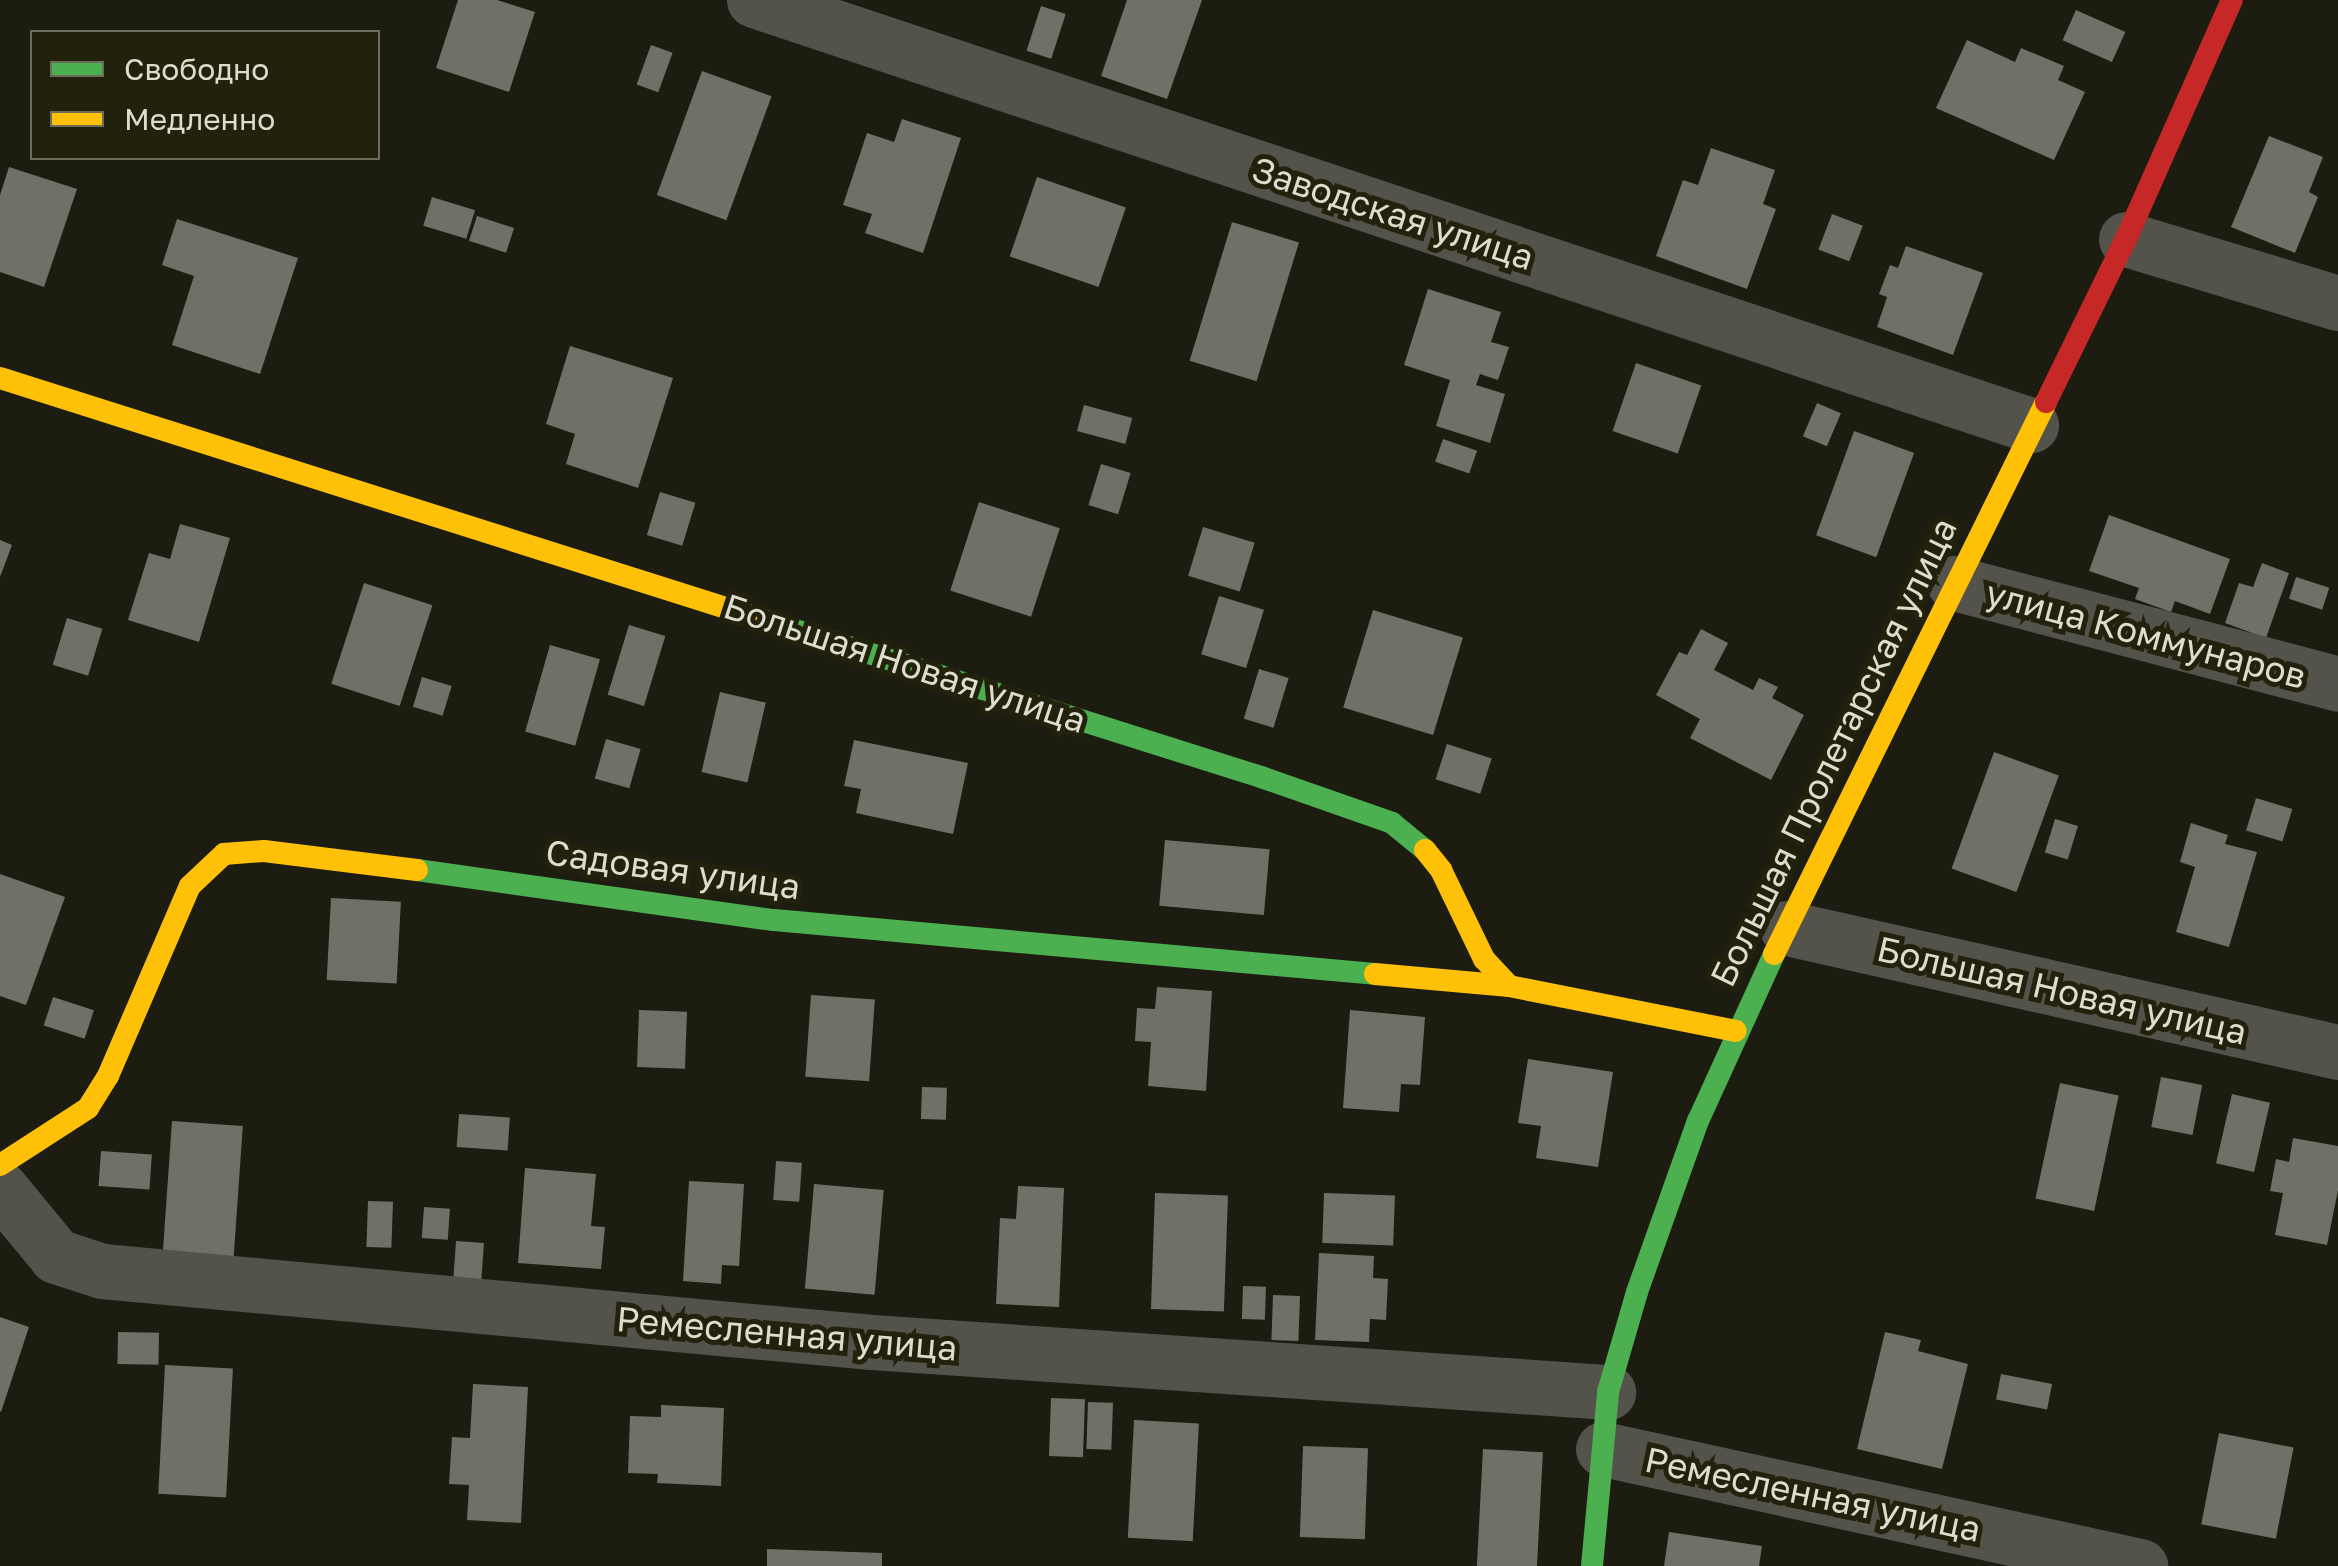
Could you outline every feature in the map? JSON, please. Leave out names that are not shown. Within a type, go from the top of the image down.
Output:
[{"type":"street","name":"Заводская улица","points":[[754,0],[2031,425]]},
{"type":"street","name":"Большая Пролетарская улица","points":[[1592,1566],[1608,1392],[1667,1203],[1736,1031],[2126,238],[2232,0]]},
{"type":"street","points":[[2126,238],[2338,304]]},
{"type":"street","name":"Большая Новая улица","points":[[0,378],[1224,765],[1392,823],[1420,844],[1441,870],[1484,959],[1509,986]]},
{"type":"street","name":"улица Коммунаров","points":[[1954,583],[2338,684]]},
{"type":"street","name":"Садовая улица","points":[[0,1165],[88,1108],[108,1076],[190,886],[224,854],[264,851],[335,858],[774,920],[1509,986]]},
{"type":"street","name":"Большая Новая улица","points":[[1787,928],[2338,1052]]},
{"type":"street","points":[[1509,986],[1736,1031]]},
{"type":"street","name":"Ремесленная улица","points":[[0,1188],[56,1256],[102,1271],[872,1342],[1608,1392]]},
{"type":"street","name":"Ремесленная улица","points":[[1603,1448],[2140,1566]]},
{"type":"building","points":[[458,0],[497,0],[535,12],[509,92],[436,68]]},
{"type":"building","points":[[1127,0],[1202,0],[1167,99],[1101,76]]},
{"type":"building","points":[[1041,6],[1066,14],[1051,59],[1026,51]]},
{"type":"building","points":[[2076,10],[2125,32],[2112,62],[2063,40]]},
{"type":"building","points":[[1967,40],[2015,62],[2021,48],[2064,66],[2058,80],[2085,92],[2054,160],[1936,108]]},
{"type":"building","points":[[651,45],[673,53],[658,92],[637,84]]},
{"type":"building","points":[[702,71],[772,96],[726,220],[657,195]]},
{"type":"building","points":[[902,119],[961,138],[923,253],[865,233],[872,214],[843,205],[867,133],[894,142]]},
{"type":"building","points":[[2269,136],[2323,157],[2309,192],[2318,197],[2295,253],[2231,227]]},
{"type":"building","points":[[1711,148],[1775,170],[1763,204],[1776,209],[1747,289],[1656,256],[1683,180],[1698,185]]},
{"type":"building","points":[[9,167],[77,189],[44,287],[0,272],[0,195]]},
{"type":"building","points":[[1037,177],[1126,208],[1099,287],[1010,256]]},
{"type":"building","points":[[432,197],[475,210],[466,239],[423,226]]},
{"type":"building","points":[[1832,214],[1863,226],[1849,261],[1818,249]]},
{"type":"building","points":[[477,216],[514,228],[506,253],[469,241]]},
{"type":"building","points":[[177,219],[298,258],[260,374],[172,345],[194,276],[162,265]]},
{"type":"building","points":[[1232,222],[1299,242],[1257,381],[1190,361]]},
{"type":"building","points":[[1906,246],[1983,273],[1953,355],[1877,327],[1887,297],[1879,294],[1890,265],[1898,268]]},
{"type":"building","points":[[1428,289],[1501,312],[1491,342],[1509,347],[1498,380],[1480,374],[1476,385],[1505,394],[1490,443],[1436,426],[1450,380],[1404,365]]},
{"type":"building","points":[[570,346],[673,378],[638,488],[566,464],[575,434],[546,424]]},
{"type":"building","points":[[1636,363],[1701,385],[1678,454],[1613,431]]},
{"type":"building","points":[[1817,403],[1841,413],[1827,446],[1803,436]]},
{"type":"building","points":[[1084,405],[1132,418],[1125,444],[1077,431]]},
{"type":"building","points":[[1854,431],[1914,453],[1876,557],[1816,535]]},
{"type":"building","points":[[1443,439],[1477,451],[1469,473],[1435,462]]},
{"type":"building","points":[[1101,464],[1131,473],[1118,514],[1088,505]]},
{"type":"building","points":[[660,492],[695,503],[682,546],[647,535]]},
{"type":"building","points":[[979,502],[1060,528],[1031,617],[950,590]]},
{"type":"building","points":[[2109,515],[2230,559],[2210,614],[2175,601],[2171,612],[2135,599],[2139,588],[2089,571]]},
{"type":"building","points":[[180,524],[230,538],[199,642],[128,620],[149,553],[170,559]]},
{"type":"building","points":[[1203,527],[1255,543],[1240,592],[1188,576]]},
{"type":"building","points":[[0,540],[12,545],[0,577]]},
{"type":"building","points":[[2262,563],[2289,573],[2266,638],[2225,623],[2239,583],[2253,587]]},
{"type":"building","points":[[2296,577],[2329,588],[2322,610],[2289,599]]},
{"type":"building","points":[[364,583],[432,605],[400,706],[331,684]]},
{"type":"building","points":[[1219,596],[1264,610],[1246,668],[1201,654]]},
{"type":"building","points":[[1373,610],[1463,637],[1433,735],[1343,708]]},
{"type":"building","points":[[67,618],[102,629],[88,676],[53,665]]},
{"type":"building","points":[[629,625],[665,636],[644,706],[608,695]]},
{"type":"building","points":[[1701,629],[1728,643],[1714,670],[1753,690],[1759,678],[1778,687],[1772,698],[1804,715],[1771,780],[1690,738],[1700,719],[1656,695],[1679,652],[1687,655]]},
{"type":"building","points":[[550,645],[600,659],[575,746],[525,732]]},
{"type":"building","points":[[1259,669],[1289,678],[1273,728],[1244,719]]},
{"type":"building","points":[[422,677],[452,686],[443,716],[413,707]]},
{"type":"building","points":[[720,692],[766,703],[747,782],[702,772]]},
{"type":"building","points":[[606,739],[641,749],[629,788],[595,778]]},
{"type":"building","points":[[854,740],[968,763],[953,834],[856,813],[861,789],[844,786]]},
{"type":"building","points":[[1447,744],[1492,759],[1480,794],[1436,779]]},
{"type":"building","points":[[1994,752],[2059,776],[2016,892],[1952,869]]},
{"type":"building","points":[[2256,798],[2292,809],[2282,842],[2246,831]]},
{"type":"building","points":[[2055,819],[2078,826],[2068,859],[2045,852]]},
{"type":"building","points":[[2191,823],[2228,835],[2225,844],[2257,852],[2229,947],[2176,932],[2195,867],[2180,862]]},
{"type":"building","points":[[1165,840],[1270,849],[1264,915],[1159,906]]},
{"type":"building","points":[[0,874],[65,897],[26,1005],[0,996]]},
{"type":"building","points":[[331,898],[401,902],[397,984],[327,980]]},
{"type":"building","points":[[1157,987],[1212,991],[1206,1091],[1148,1086],[1151,1042],[1135,1041],[1137,1008],[1155,1009]]},
{"type":"building","points":[[811,995],[875,999],[869,1081],[805,1077]]},
{"type":"building","points":[[53,997],[94,1010],[85,1039],[44,1026]]},
{"type":"building","points":[[639,1010],[687,1012],[685,1069],[637,1067]]},
{"type":"building","points":[[1350,1010],[1425,1017],[1420,1085],[1401,1084],[1399,1112],[1343,1108]]},
{"type":"building","points":[[1528,1059],[1613,1072],[1598,1167],[1536,1158],[1541,1126],[1518,1123]]},
{"type":"building","points":[[2161,1077],[2202,1085],[2192,1135],[2151,1127]]},
{"type":"building","points":[[2060,1083],[2119,1095],[2094,1211],[2035,1198]]},
{"type":"building","points":[[922,1087],[947,1088],[946,1120],[921,1119]]},
{"type":"building","points":[[2232,1094],[2270,1103],[2254,1172],[2216,1163]]},
{"type":"building","points":[[459,1114],[510,1118],[508,1150],[457,1147]]},
{"type":"building","points":[[172,1121],[243,1126],[234,1258],[163,1253]]},
{"type":"building","points":[[2293,1138],[2338,1146],[2338,1190],[2327,1245],[2275,1235],[2283,1193],[2270,1191],[2276,1159],[2289,1162]]},
{"type":"building","points":[[101,1151],[152,1155],[149,1189],[99,1186]]},
{"type":"building","points":[[776,1161],[802,1163],[799,1202],[773,1200]]},
{"type":"building","points":[[525,1168],[596,1174],[591,1226],[605,1227],[601,1269],[518,1263]]},
{"type":"building","points":[[689,1181],[744,1184],[739,1266],[722,1265],[721,1284],[683,1281]]},
{"type":"building","points":[[814,1184],[884,1190],[875,1295],[805,1289]]},
{"type":"building","points":[[1018,1186],[1064,1188],[1059,1307],[996,1304],[1000,1218],[1016,1219]]},
{"type":"building","points":[[1155,1193],[1228,1196],[1224,1311],[1151,1309]]},
{"type":"building","points":[[1324,1193],[1395,1195],[1393,1245],[1322,1243]]},
{"type":"building","points":[[368,1201],[393,1202],[391,1248],[366,1247]]},
{"type":"building","points":[[424,1207],[450,1209],[448,1240],[422,1238]]},
{"type":"building","points":[[456,1241],[484,1243],[481,1282],[453,1280]]},
{"type":"building","points":[[1319,1253],[1374,1256],[1373,1278],[1388,1279],[1386,1320],[1370,1319],[1369,1342],[1315,1340]]},
{"type":"building","points":[[1243,1286],[1266,1287],[1265,1320],[1242,1319]]},
{"type":"building","points":[[1273,1295],[1300,1296],[1298,1341],[1271,1340]]},
{"type":"building","points":[[0,1317],[29,1327],[1,1412],[0,1411]]},
{"type":"building","points":[[118,1332],[159,1333],[158,1365],[117,1364]]},
{"type":"building","points":[[1885,1332],[1921,1340],[1918,1351],[1968,1364],[1942,1469],[1857,1449]]},
{"type":"building","points":[[165,1365],[233,1369],[226,1497],[158,1494]]},
{"type":"building","points":[[2001,1374],[2052,1384],[2047,1409],[1996,1400]]},
{"type":"building","points":[[473,1384],[528,1387],[521,1523],[467,1520],[469,1485],[449,1484],[452,1437],[470,1438]]},
{"type":"building","points":[[1051,1398],[1085,1399],[1083,1457],[1049,1456]]},
{"type":"building","points":[[1088,1402],[1113,1403],[1111,1450],[1086,1449]]},
{"type":"building","points":[[661,1405],[724,1408],[721,1486],[657,1483],[658,1474],[628,1473],[630,1416],[661,1417]]},
{"type":"building","points":[[1134,1420],[1199,1423],[1193,1541],[1128,1538]]},
{"type":"building","points":[[2219,1433],[2294,1448],[2276,1539],[2201,1524]]},
{"type":"building","points":[[1303,1446],[1368,1448],[1365,1539],[1300,1537]]},
{"type":"building","points":[[1483,1449],[1543,1452],[1537,1566],[1477,1566]]},
{"type":"building","points":[[1669,1532],[1762,1546],[1759,1566],[1664,1566]]},
{"type":"building","points":[[767,1549],[882,1553],[882,1566],[767,1566]]},
{"type":"traffic: fast","points":[[770,622],[1261,777],[1392,823],[1425,850]]},
{"type":"traffic: fast","points":[[417,870],[774,920],[1375,974]]},
{"type":"traffic: fast","points":[[1592,1566],[1608,1392],[1637,1292],[1698,1121],[1774,954]]},
{"type":"traffic: slow","points":[[0,378],[770,622]]},
{"type":"traffic: slow","points":[[1774,954],[2046,402]]},
{"type":"traffic: slow","points":[[1425,850],[1441,870],[1484,959],[1509,986],[1736,1031]]},
{"type":"traffic: slow","points":[[0,1165],[88,1108],[108,1076],[190,886],[224,854],[264,851],[417,870]]},
{"type":"traffic: slow","points":[[1375,974],[1509,986]]},
{"type":"traffic: jam","points":[[2046,402],[2126,239],[2232,0]]}]
